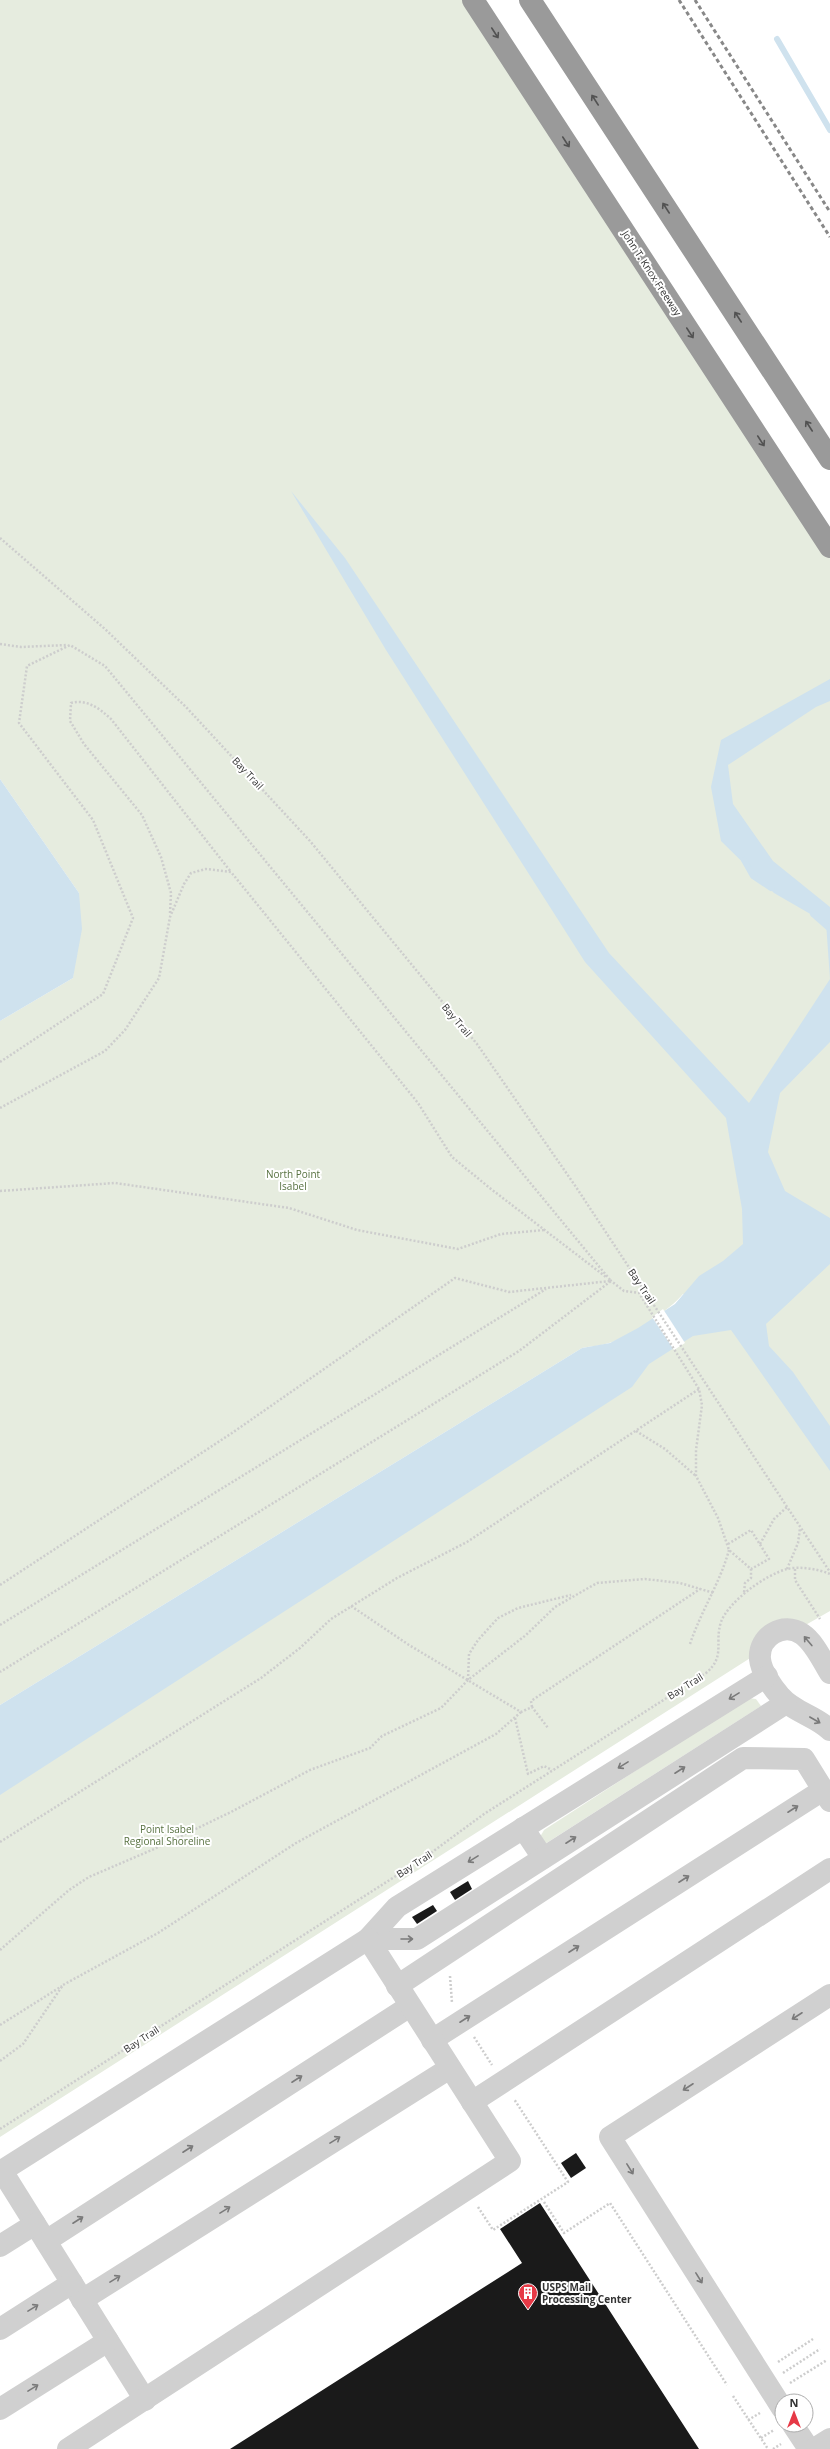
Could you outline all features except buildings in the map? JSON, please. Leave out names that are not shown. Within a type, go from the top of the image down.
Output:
[{"type":"highway","name":"John T. Knox Freeway","points":[[473,0],[830,547]]},
{"type":"highway","points":[[530,0],[830,459]]},
{"type":"street","points":[[830,1673],[807,1638],[798,1632],[788,1629],[772,1634],[762,1645],[760,1660],[767,1676],[786,1703],[830,1730]]},
{"type":"street","points":[[145,2400],[1,2171],[368,1939],[397,1907],[767,1676]]},
{"type":"street","points":[[368,1939],[417,1939],[786,1703]]},
{"type":"street","points":[[397,1986],[742,1758],[804,1759],[827,1795],[432,2040]]},
{"type":"street","points":[[523,1828],[543,1858]]},
{"type":"street","points":[[472,2102],[830,1869]]},
{"type":"street","points":[[68,2449],[510,2161],[368,1939]]},
{"type":"street","points":[[773,2395],[610,2137],[830,1995]]},
{"type":"street","points":[[0,2246],[40,2232],[410,2006]]},
{"type":"street","points":[[0,2329],[77,2292],[450,2068]]},
{"type":"street","points":[[0,2409],[108,2341]]},
{"type":"street","points":[[798,2433],[809,2449]]},
{"type":"street","points":[[814,2449],[830,2439]]},
{"type":"path","name":"Bay Trail","points":[[0,538],[105,629],[186,707],[310,841],[477,1044],[657,1308],[830,1573]]},
{"type":"path","points":[[0,644],[21,647],[70,645],[105,666],[611,1281]]},
{"type":"path","points":[[0,1062],[102,994],[133,918],[93,820],[19,723],[27,666],[70,645]]},
{"type":"path","points":[[0,1108],[105,1051],[125,1030],[160,978],[170,917],[171,893],[161,857],[142,815],[84,744],[70,721],[70,704],[80,701],[97,707],[111,718],[231,872],[418,1103],[452,1157],[624,1291],[639,1293],[681,1356],[699,1389],[702,1405],[696,1450],[696,1476]]},
{"type":"path","points":[[170,917],[184,884],[191,873],[206,869],[231,872]]},
{"type":"path","points":[[0,1191],[115,1183],[289,1208],[357,1230],[458,1249],[501,1234],[544,1230]]},
{"type":"path","points":[[0,1585],[232,1433],[455,1278],[510,1292],[611,1281]]},
{"type":"path","points":[[0,1672],[520,1351],[611,1281]]},
{"type":"path","points":[[0,1625],[548,1288]]},
{"type":"path","points":[[0,1842],[261,1678],[300,1648],[331,1619],[351,1606],[397,1578],[467,1542],[699,1389]]},
{"type":"path","points":[[635,1431],[665,1449],[696,1476],[718,1518],[728,1544],[729,1550],[714,1593],[697,1624],[690,1644]]},
{"type":"path","points":[[760,1544],[774,1519],[787,1507]]},
{"type":"path","points":[[800,1527],[798,1543],[787,1569],[812,1569],[830,1573]]},
{"type":"path","points":[[728,1544],[752,1530],[768,1559],[751,1569]]},
{"type":"path","points":[[729,1550],[751,1569],[752,1578],[745,1583],[744,1593]]},
{"type":"path","name":"Bay Trail","points":[[0,2129],[424,1858],[484,1814],[712,1668],[719,1654],[718,1636],[722,1619],[732,1605],[744,1593],[787,1569]]},
{"type":"path","points":[[795,1569],[795,1580],[822,1623]]},
{"type":"path","points":[[0,1950],[69,1890],[89,1877],[196,1829],[310,1770],[370,1748],[382,1736],[441,1708],[468,1680],[526,1636],[555,1607],[596,1583],[616,1580],[645,1579],[680,1583],[714,1593]]},
{"type":"path","points":[[548,1728],[532,1707],[531,1700],[700,1589]]},
{"type":"path","points":[[468,1680],[469,1654],[478,1640],[498,1618],[518,1608],[574,1595]]},
{"type":"path","points":[[351,1606],[408,1645],[521,1712]]},
{"type":"path","points":[[0,2025],[63,1985],[158,1933],[296,1843],[496,1734],[521,1712],[532,1707]]},
{"type":"path","points":[[515,1718],[528,1774],[544,1766],[552,1770]]},
{"type":"path","points":[[0,2061],[23,2044],[63,1985]]},
{"type":"path","points":[[544,2202],[564,2233],[610,2203],[727,2385]]},
{"type":"path","points":[[777,2362],[813,2339]]},
{"type":"path","points":[[773,2395],[820,2349]]},
{"type":"path","points":[[773,2395],[827,2360]]},
{"type":"path","points":[[733,2396],[768,2449]]},
{"type":"green space","points":[[0,0],[473,0],[830,547],[830,1611],[769,1646],[0,2137],[0,1745],[708,1302],[683,1294],[669,1308],[627,1335],[606,1344],[582,1348],[0,1705],[0,1021],[73,978],[79,893],[0,779]]},
{"type":"green space","points":[[748,1698],[756,1699],[761,1706],[545,1844],[540,1837],[544,1830]]},
{"type":"water","points":[[291,491],[345,558],[609,953],[749,1103],[830,979],[830,1042],[780,1093],[768,1152],[785,1191],[830,1218],[830,1264],[766,1324],[769,1346],[793,1372],[830,1426],[830,1471],[731,1330],[693,1336],[649,1364],[632,1387],[0,1795],[0,1705],[582,1348],[610,1343],[638,1328],[675,1304],[699,1276],[723,1261],[743,1244],[742,1209],[726,1118],[585,962],[386,650]]},
{"type":"water","points":[[830,679],[830,701],[816,707],[728,765],[733,804],[773,861],[830,907],[830,979],[826,923],[774,893],[721,841],[711,787],[721,740]]},
{"type":"water","points":[[0,779],[79,893],[82,929],[73,978],[0,1021]]},
{"type":"pier","points":[[663,1309],[685,1343],[674,1350],[652,1317]]},
{"type":"waterway","points":[[777,39],[830,130]]},
{"type":"waterway","points":[[744,860],[753,876],[771,888]]},
{"type":"waterway","points":[[813,914],[830,929]]},
{"type":"railway","points":[[679,0],[830,237]]},
{"type":"railway","points":[[695,0],[830,212]]},
{"type":"place","name":"USPS Mail Processing Center","points":[[528,2310]]},
{"type":"park label","name":"North Point Isabel","points":[[293,1180]]},
{"type":"park label","name":"Point Isabel Regional Shoreline","points":[[167,1834]]}]
